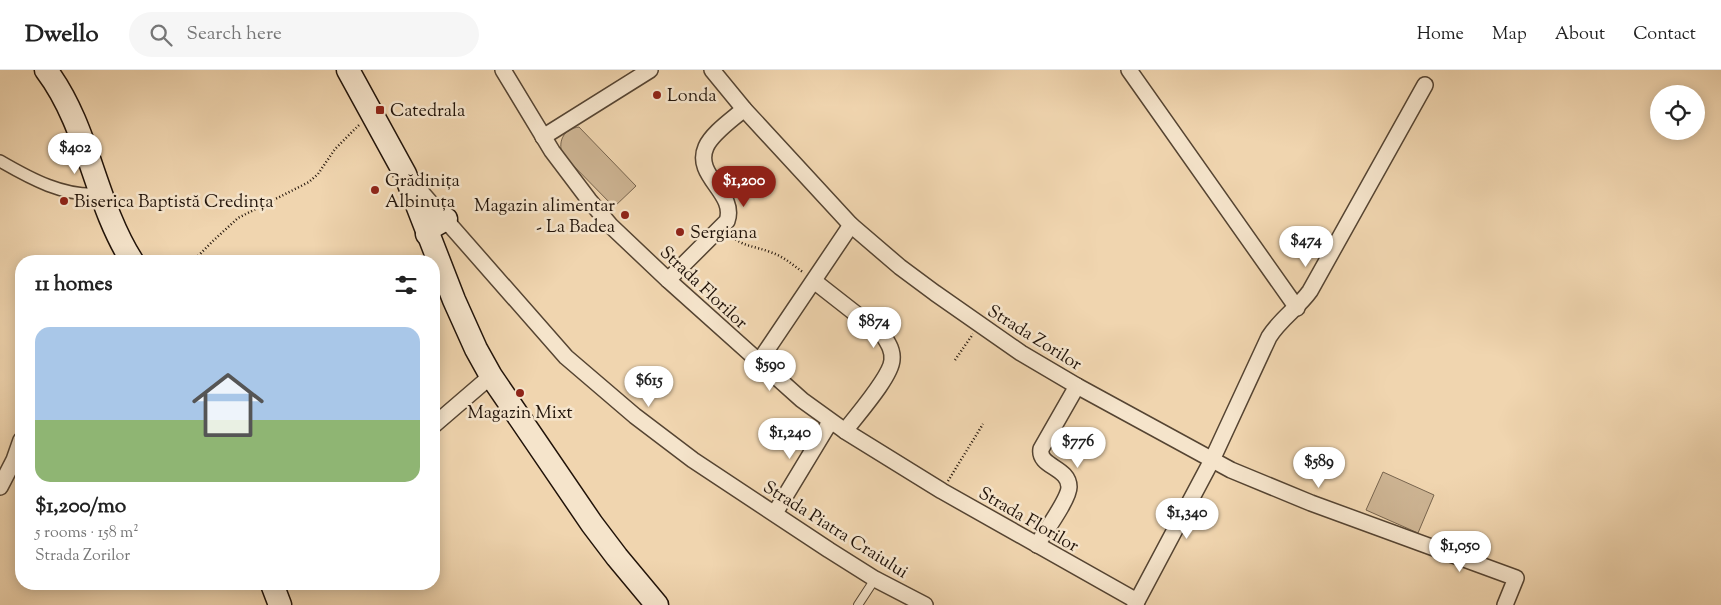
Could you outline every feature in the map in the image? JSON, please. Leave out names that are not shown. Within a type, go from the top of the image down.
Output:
[{"type":"main road","points":[[46,70],[63,95],[75,119],[100,194],[112,224],[129,255]]},
{"type":"main road","points":[[348,70],[405,174],[436,255]]},
{"type":"main road","points":[[427,234],[432,227],[446,219]]},
{"type":"main road","points":[[440,265],[461,316],[491,376],[592,524],[657,605]]},
{"type":"main road","points":[[274,590],[280,605]]},
{"type":"street","name":"Strada Florilor","points":[[503,70],[543,137],[568,173],[606,219],[668,280],[758,363],[830,422],[942,491],[1136,603]]},
{"type":"street","points":[[543,137],[650,70]]},
{"type":"street","name":"Strada Zorilor","points":[[712,70],[744,108],[851,225],[900,267],[979,325],[1077,386],[1212,460],[1311,502],[1516,578],[1505,605]]},
{"type":"street","points":[[1129,70],[1296,308]]},
{"type":"street","points":[[1136,603],[1212,460],[1269,337],[1274,329],[1296,308],[1310,291],[1425,85]]},
{"type":"street","points":[[668,280],[727,221],[729,206],[708,173],[704,155],[711,139],[744,108]]},
{"type":"street","points":[[0,161],[35,180],[60,190],[83,194],[100,194]]},
{"type":"street","name":"Strada Piatra Craiului","points":[[405,174],[566,357],[596,384],[693,460],[875,579],[926,605]]},
{"type":"street","points":[[758,363],[851,225]]},
{"type":"street","points":[[814,281],[883,335],[892,354],[892,362],[887,375],[845,431]]},
{"type":"street","points":[[440,420],[491,376]]},
{"type":"street","points":[[1037,545],[1065,499],[1069,487],[1068,481],[1060,471],[1042,458],[1040,454],[1041,449],[1077,386]]},
{"type":"street","points":[[775,513],[830,422]]},
{"type":"street","points":[[0,487],[15,457]]},
{"type":"street","points":[[266,590],[272,605]]},
{"type":"lane","points":[[858,605],[875,579]]},
{"type":"path","points":[[199,255],[238,218],[309,182],[318,174],[335,149],[361,122],[365,131]]},
{"type":"path","points":[[722,228],[738,242],[780,256],[814,281]]},
{"type":"path","points":[[955,360],[979,325]]},
{"type":"path","points":[[942,491],[983,424]]},
{"type":"shaded area","points":[[579,127],[636,186],[614,207],[562,154],[561,144],[563,136],[569,130]]},
{"type":"shaded area","points":[[1383,472],[1434,495],[1418,533],[1366,510]]},
{"type":"place","name":"Londa","points":[[657,95]]},
{"type":"place","name":"Catedrala","points":[[380,110]]},
{"type":"place","name":"Grădinița Albinuța","points":[[375,190]]},
{"type":"place","name":"Biserica Baptistă Credința","points":[[64,201]]},
{"type":"place","name":"Magazin alimentar - La Badea","points":[[625,215]]},
{"type":"place","name":"Sergiana","points":[[680,232]]},
{"type":"place","name":"Magazin Mixt","points":[[520,393]]}]
